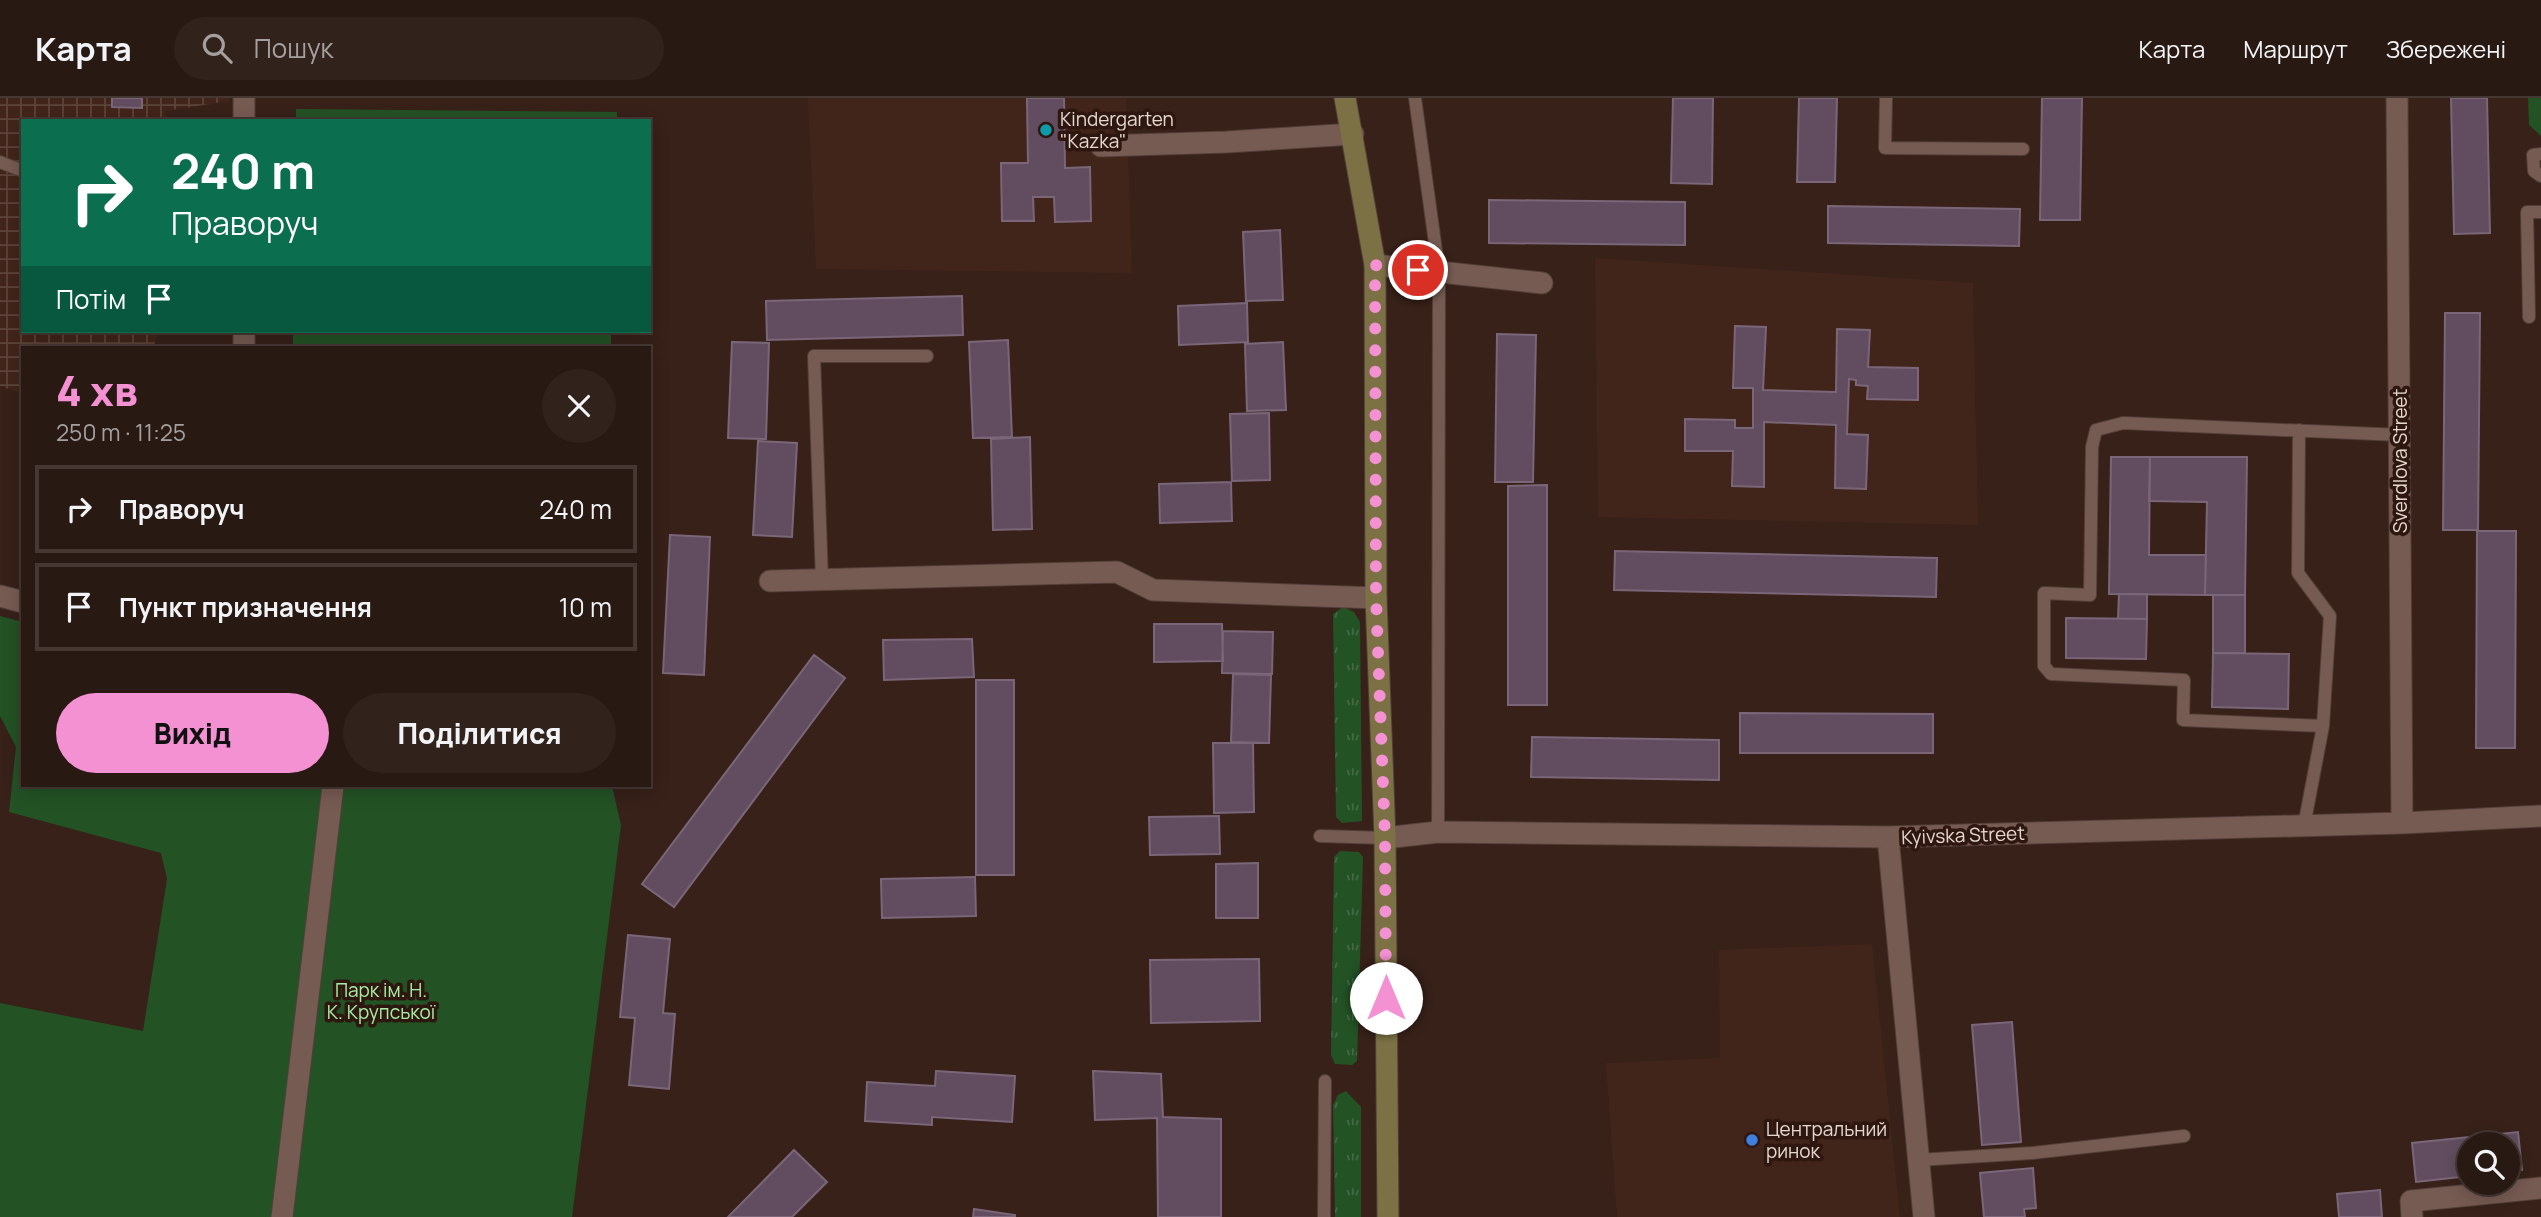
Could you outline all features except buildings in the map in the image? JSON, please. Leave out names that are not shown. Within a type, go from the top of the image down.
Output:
[{"type":"main road","points":[[1346,98],[1375,265],[1376,598],[1385,838],[1388,1217]]},
{"type":"street","points":[[244,98],[244,119]]},
{"type":"street","name":"Sverdlova Street","points":[[2397,98],[2402,823]]},
{"type":"street","points":[[1101,146],[1353,134]]},
{"type":"street","points":[[1375,265],[1542,283]]},
{"type":"street","points":[[770,581],[1117,572],[1153,590],[1376,598]]},
{"type":"street","points":[[0,596],[21,601]]},
{"type":"street","points":[[282,1217],[333,787]]},
{"type":"street","name":"Kyivska Street","points":[[1385,838],[1438,832],[1888,837],[2402,823],[2541,816]]},
{"type":"street","points":[[1888,837],[1924,1217]]},
{"type":"street","points":[[2413,1217],[2411,1202],[2541,1188]]},
{"type":"lane","points":[[1415,98],[1439,272],[1438,832]]},
{"type":"lane","points":[[1886,98],[1885,148],[2023,149]]},
{"type":"lane","points":[[2541,155],[2533,155],[2534,171],[2541,176]]},
{"type":"lane","points":[[0,162],[21,170]]},
{"type":"lane","points":[[2529,317],[2527,212],[2541,212]]},
{"type":"lane","points":[[822,580],[814,356],[927,356]]},
{"type":"lane","points":[[2323,726],[2183,720],[2184,680],[2051,674],[2044,666],[2044,593],[2090,595],[2092,447],[2096,430],[2123,423],[2400,435]]},
{"type":"lane","points":[[2299,430],[2298,573],[2330,616],[2323,726],[2304,826]]},
{"type":"lane","points":[[1321,836],[1385,838]]},
{"type":"lane","points":[[1324,1217],[1325,1081]]},
{"type":"lane","points":[[1918,1160],[2032,1153],[2184,1136]]},
{"type":"shaded area","points":[[0,98],[229,98],[229,101],[166,111],[166,119],[21,119],[21,333],[158,333],[154,346],[21,346],[21,393],[0,386]]},
{"type":"shaded area","points":[[808,98],[1126,98],[1132,273],[816,269]]},
{"type":"shaded area","points":[[1595,258],[1973,283],[1978,525],[1598,517]]},
{"type":"shaded area","name":"Центральний ринок","points":[[1872,944],[1900,1217],[1617,1217],[1606,1063],[1720,1058],[1719,950]]},
{"type":"green space","points":[[2528,98],[2541,98],[2541,136],[2529,125]]},
{"type":"green space","points":[[296,109],[617,112],[617,119],[296,119]]},
{"type":"green space","points":[[293,333],[611,333],[611,346],[293,346]]},
{"type":"green space","points":[[1343,607],[1354,612],[1360,622],[1362,821],[1342,823],[1336,817],[1333,614]]},
{"type":"green space","name":"Парк ім. Н. К. Крупської","points":[[0,616],[21,621],[21,787],[612,787],[621,825],[572,1217],[0,1217],[0,1003],[143,1031],[167,879],[161,853],[9,812],[16,747],[0,716]]},
{"type":"green space","points":[[1340,851],[1359,852],[1363,857],[1357,1061],[1352,1065],[1335,1064],[1331,1055],[1334,857]]},
{"type":"green space","points":[[1346,1091],[1361,1107],[1361,1217],[1335,1217],[1333,1105],[1338,1095]]},
{"type":"place","name":"Kindergarten \"Kazka\"","points":[[1046,130]]},
{"type":"place","name":"Центральний ринок","points":[[1752,1140]]},
{"type":"route","points":[[1386,998],[1385,838],[1376,598],[1375,265],[1418,270]]}]
